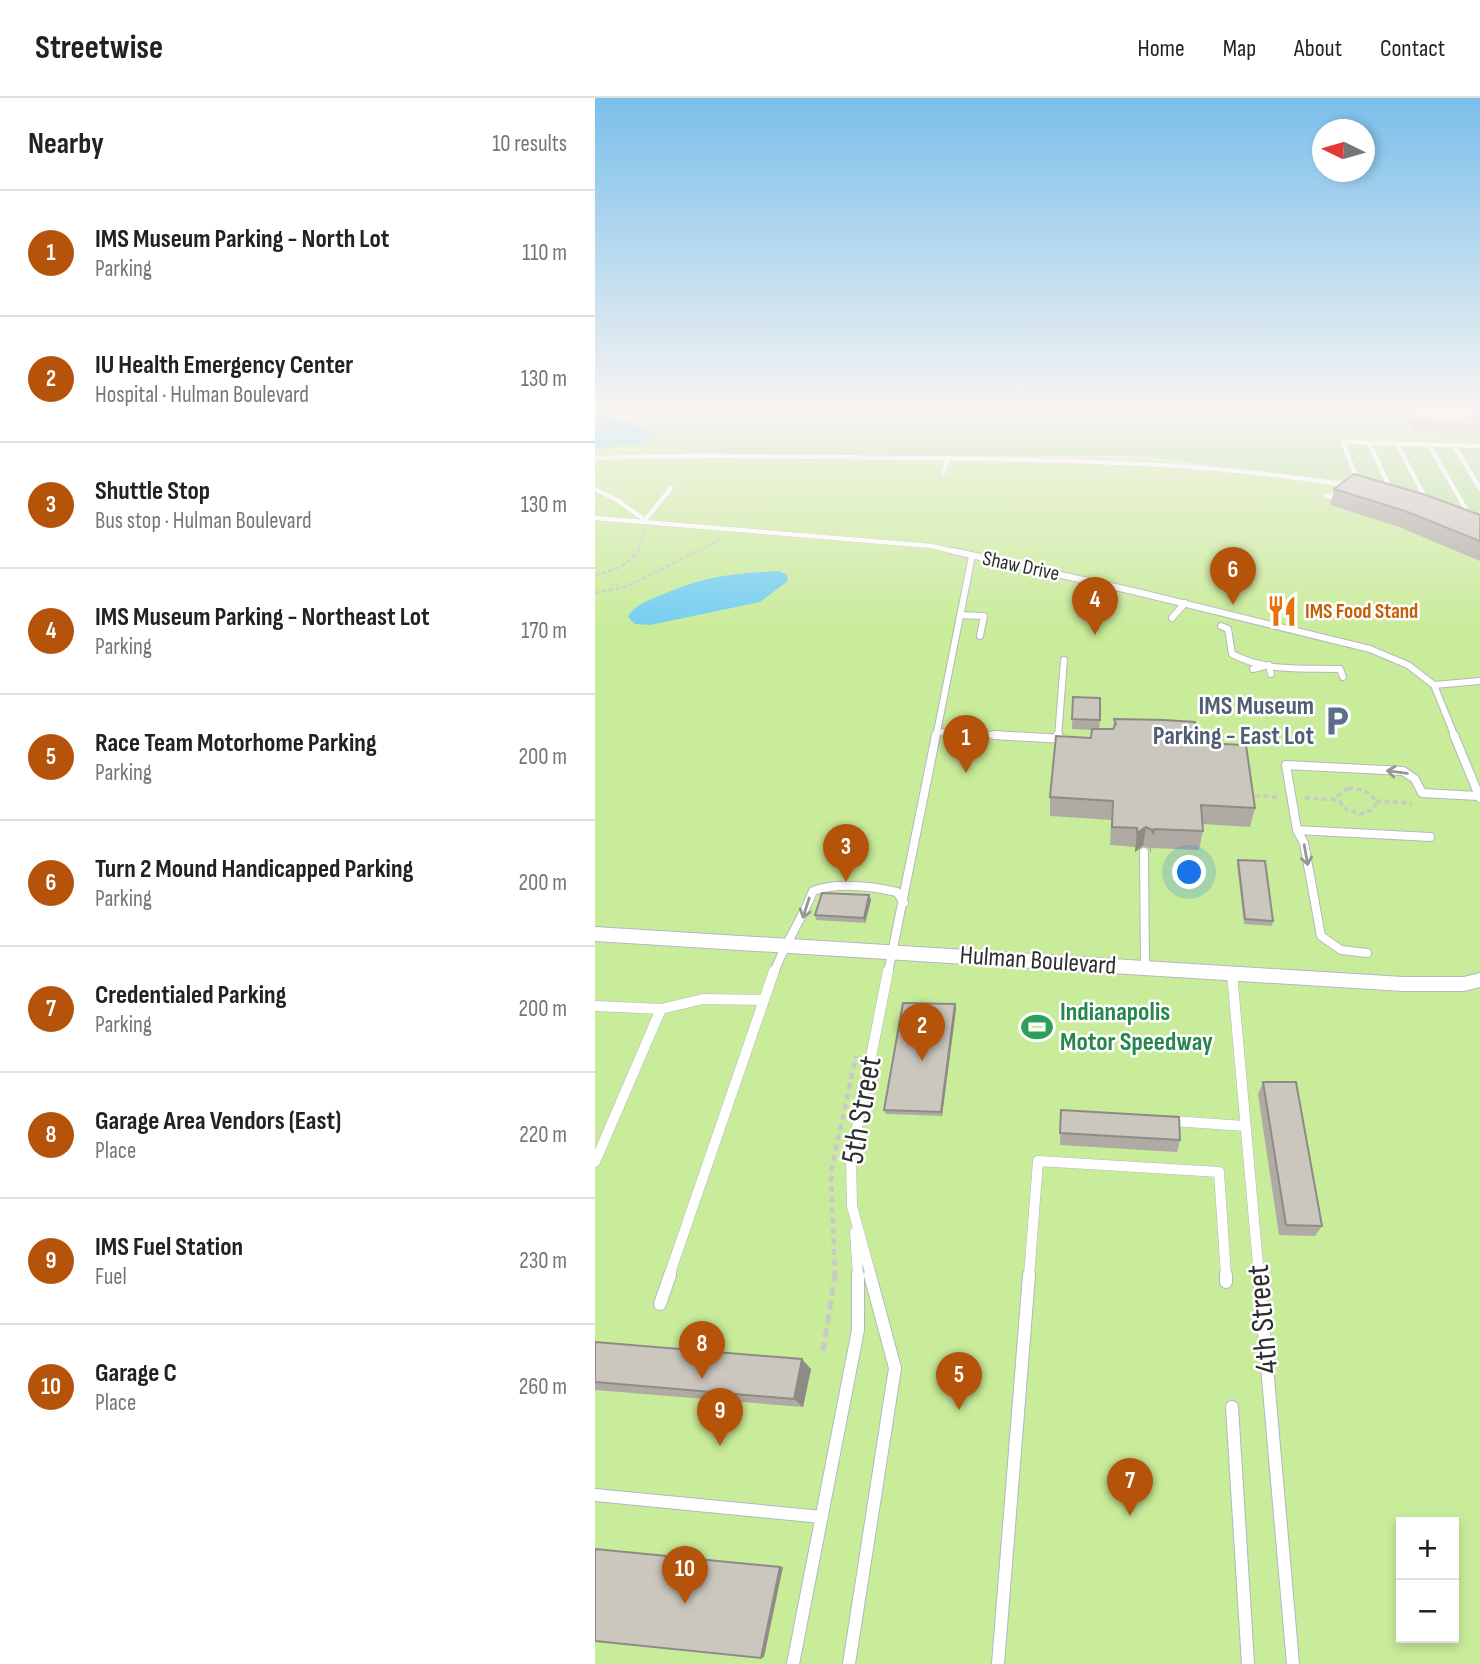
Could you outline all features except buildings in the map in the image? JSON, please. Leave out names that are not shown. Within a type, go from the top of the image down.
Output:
[{"type":"street","name":"Hulman Boulevard","points":[[595,934],[1435,985],[1464,984],[1480,980]]},
{"type":"lane","points":[[1283,487],[1284,481]]},
{"type":"lane","points":[[1328,481],[1360,488],[1357,481]]},
{"type":"lane","points":[[1382,494],[1395,497],[1387,481]]},
{"type":"lane","points":[[1417,481],[1431,508],[1420,505]]},
{"type":"lane","points":[[1450,481],[1476,526],[1465,522]]},
{"type":"lane","points":[[1326,496],[1331,498],[1342,483]]},
{"type":"lane","points":[[595,489],[617,500],[646,524],[671,488]]},
{"type":"lane","name":"Shaw Drive","points":[[595,518],[926,545],[1185,603],[1370,649],[1415,669],[1434,685]]},
{"type":"lane","name":"5th Street","points":[[849,1664],[895,1367],[852,1206],[851,1158],[972,556]]},
{"type":"lane","points":[[1172,618],[1185,603]]},
{"type":"lane","points":[[960,615],[984,616],[980,636]]},
{"type":"lane","points":[[1221,626],[1229,629],[1227,645],[1232,654],[1240,659],[1269,665],[1340,669],[1343,677]]},
{"type":"lane","points":[[1058,738],[1064,660]]},
{"type":"lane","points":[[1253,668],[1269,665]]},
{"type":"lane","points":[[1269,665],[1271,674]]},
{"type":"lane","points":[[1303,667],[1306,676]]},
{"type":"lane","points":[[1367,953],[1345,952],[1330,947],[1321,936],[1304,843],[1297,830],[1286,765],[1403,771],[1418,781],[1422,793],[1479,797],[1434,685],[1480,681]]},
{"type":"lane","points":[[937,732],[1068,740]]},
{"type":"lane","points":[[1297,830],[1430,837]]},
{"type":"lane","points":[[1144,852],[1145,968]]},
{"type":"lane","points":[[660,1304],[784,945],[801,922],[810,896],[818,888],[825,886],[887,889],[897,892],[904,903]]},
{"type":"lane","name":"4th Street","points":[[1232,973],[1293,1664]]},
{"type":"lane","points":[[595,1006],[661,1009],[703,999],[764,1000]]},
{"type":"lane","points":[[595,1162],[661,1009]]},
{"type":"lane","points":[[1167,1120],[1245,1126]]},
{"type":"lane","points":[[998,1664],[1038,1161],[1219,1172],[1226,1282]]},
{"type":"lane","points":[[793,1664],[858,1330],[858,1267],[852,1206]]},
{"type":"lane","points":[[1232,1407],[1248,1664]]},
{"type":"lane","points":[[595,1495],[822,1517]]},
{"type":"path","points":[[595,576],[637,558],[646,524]]},
{"type":"path","points":[[595,593],[626,587],[740,529]]},
{"type":"path","points":[[1376,801],[1371,812],[1354,813],[1339,804],[1338,796],[1343,790],[1354,788],[1365,791],[1376,801],[1412,803]]},
{"type":"path","points":[[1409,793],[1415,813]]},
{"type":"green space","name":"Indianapolis Motor Speedway","points":[[595,481],[1337,481],[1480,531],[1480,1664],[595,1664]]},
{"type":"green space","points":[[1343,481],[1480,481],[1480,525],[1359,483]]},
{"type":"water","points":[[779,571],[787,575],[788,581],[760,602],[650,625],[635,624],[628,617],[641,604],[689,584],[732,575]]},
{"type":"place","name":"Turn 2 Mound Handicapped Parking","points":[[1233,605]]},
{"type":"place","name":"IMS Food Stand","points":[[1282,611]]},
{"type":"place","name":"IMS Museum Parking - Northeast Lot","points":[[1095,635]]},
{"type":"place","name":"IMS Museum Parking - East Lot","points":[[1337,721]]},
{"type":"place","name":"IMS Museum Parking - North Lot","points":[[966,773]]},
{"type":"place","name":"Shuttle Stop","points":[[846,882]]},
{"type":"place","name":"Indianapolis Motor Speedway","points":[[1037,1027]]},
{"type":"place","name":"IU Health Emergency Center","points":[[922,1061]]},
{"type":"place","name":"Garage Area Vendors (East)","points":[[702,1379]]},
{"type":"place","name":"Race Team Motorhome Parking","points":[[959,1410]]},
{"type":"place","name":"IMS Fuel Station","points":[[720,1446]]},
{"type":"place","name":"Credentialed Parking","points":[[1130,1516]]},
{"type":"place","name":"Garage C","points":[[685,1604]]}]
